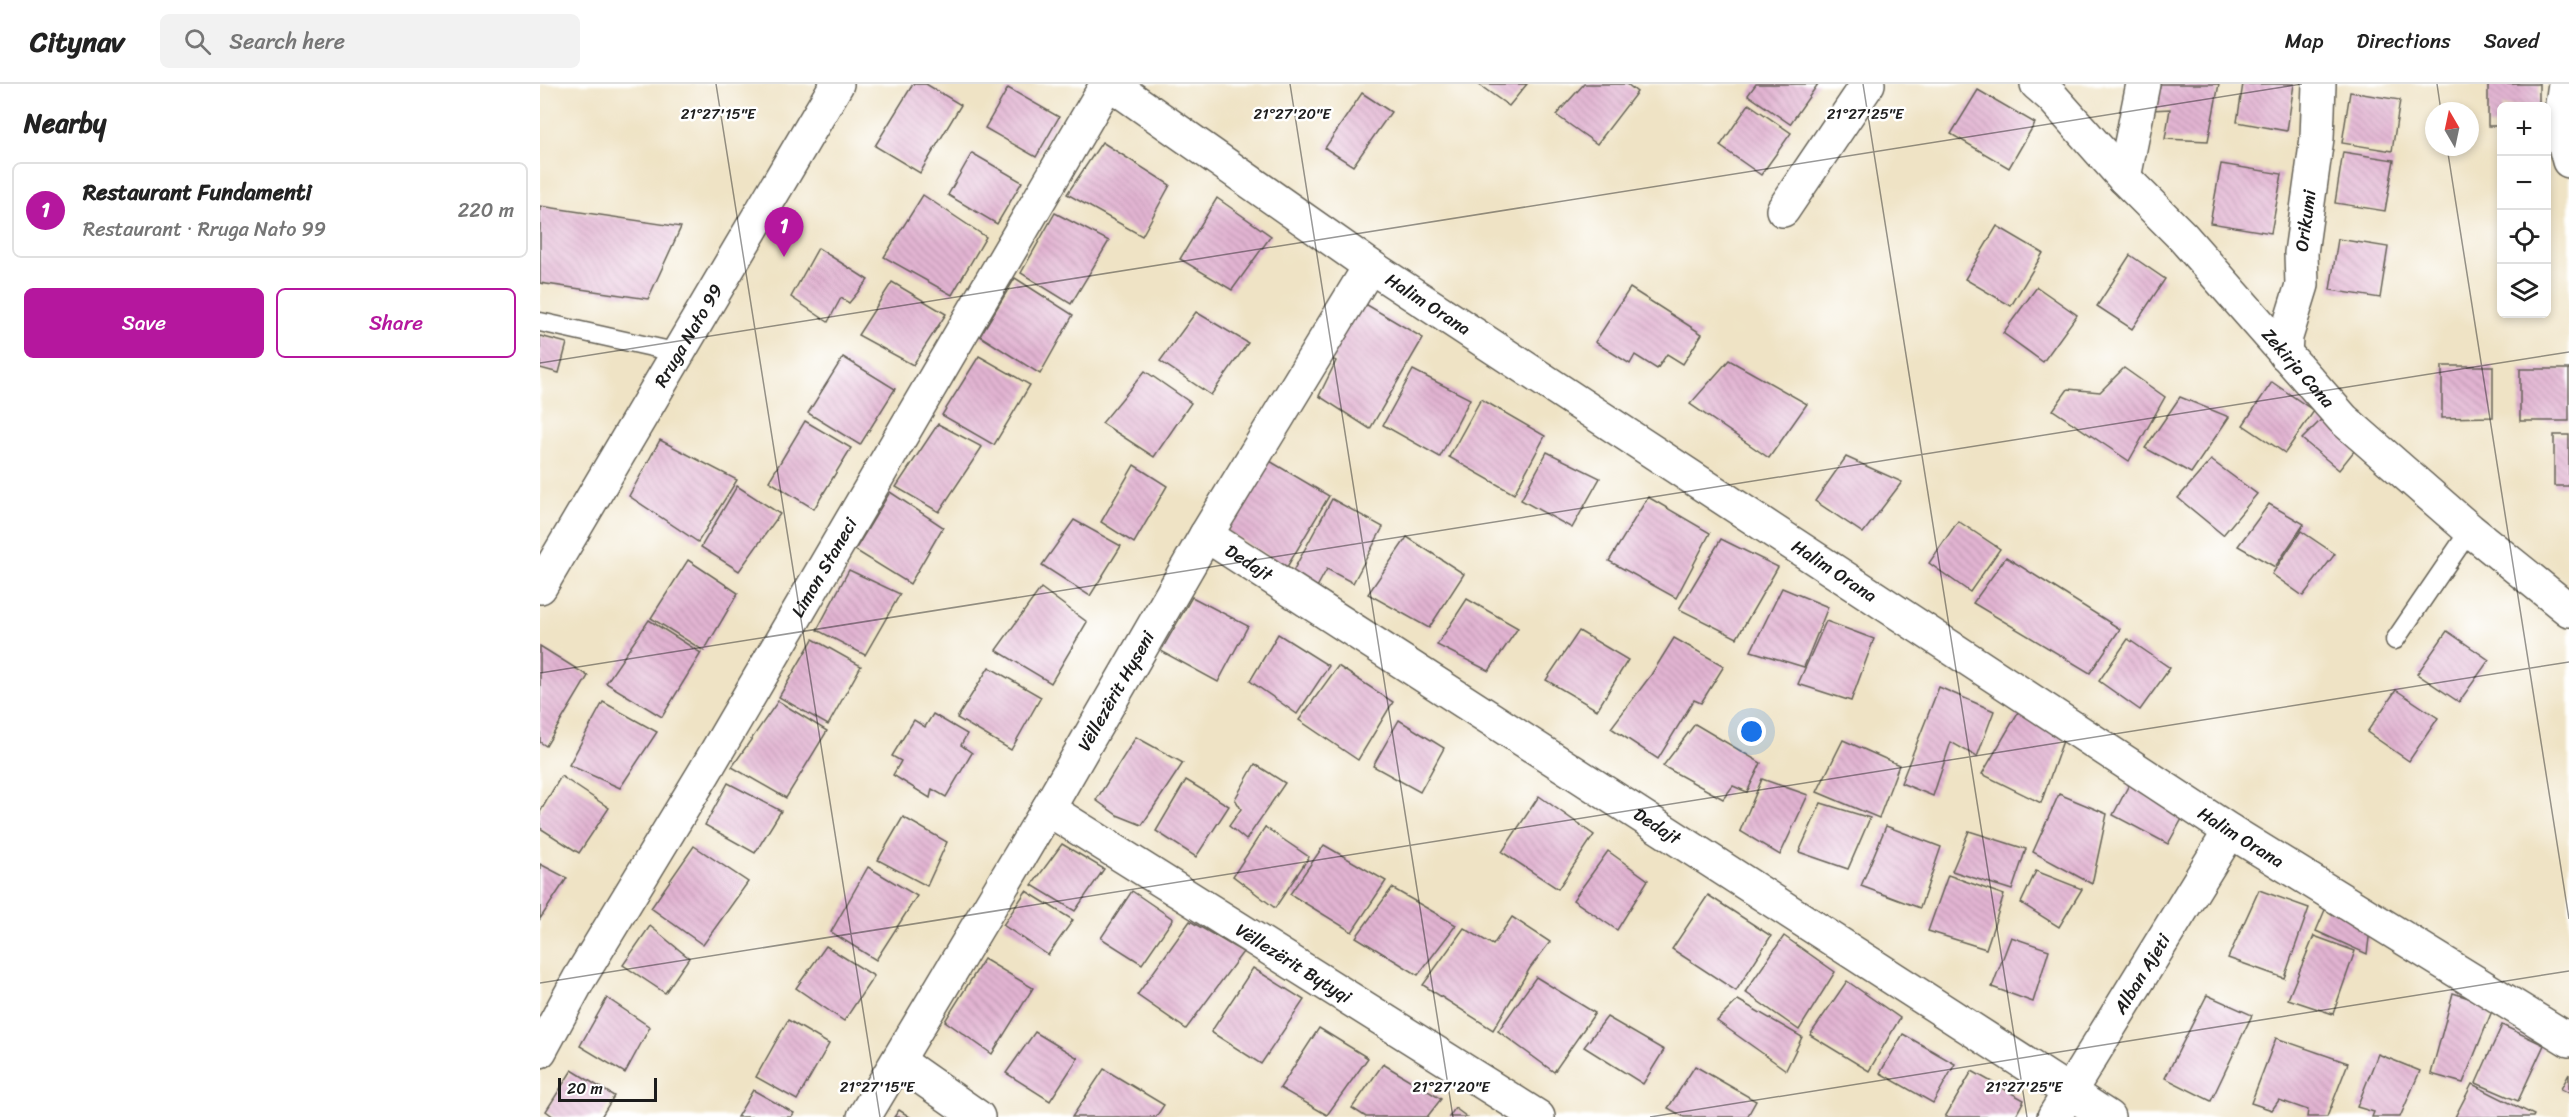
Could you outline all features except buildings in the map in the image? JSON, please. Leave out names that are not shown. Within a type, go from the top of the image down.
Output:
[{"type":"street","name":"Rruga Nato 99","points":[[540,587],[837,84]]},
{"type":"street","name":"Halim Orana","points":[[1109,84],[1370,266],[2230,831],[2569,1040]]},
{"type":"street","name":"Limon Staneci","points":[[540,1051],[579,979],[704,773],[1109,84]]},
{"type":"street","points":[[1783,210],[1868,84]]},
{"type":"street","points":[[2124,178],[2143,84]]},
{"type":"street","name":"Orikumi","points":[[2285,354],[2286,337],[2301,285],[2301,253],[2317,138],[2319,84]]},
{"type":"street","points":[[2565,84],[2559,124],[2569,161]]},
{"type":"street","name":"Zekirja Cana","points":[[2048,88],[2124,178],[2182,236],[2343,419],[2470,530],[2569,610]]},
{"type":"street","name":"Vëllezërit Hyseni","points":[[864,1117],[1048,809],[1206,535],[1370,266]]},
{"type":"street","name":"Dedajt","points":[[1206,535],[2061,1105],[2108,1117]]},
{"type":"street","name":"Vëllezërit Bytyqi","points":[[1048,809],[1538,1117]]},
{"type":"street","name":"Alban Ajeti","points":[[2061,1105],[2230,831]]},
{"type":"street","points":[[898,1061],[978,1117]]},
{"type":"lane","points":[[540,322],[679,353]]},
{"type":"lane","points":[[2395,640],[2470,530]]},
{"type":"place","name":"Restaurant Fundamenti","points":[[784,257]]}]
